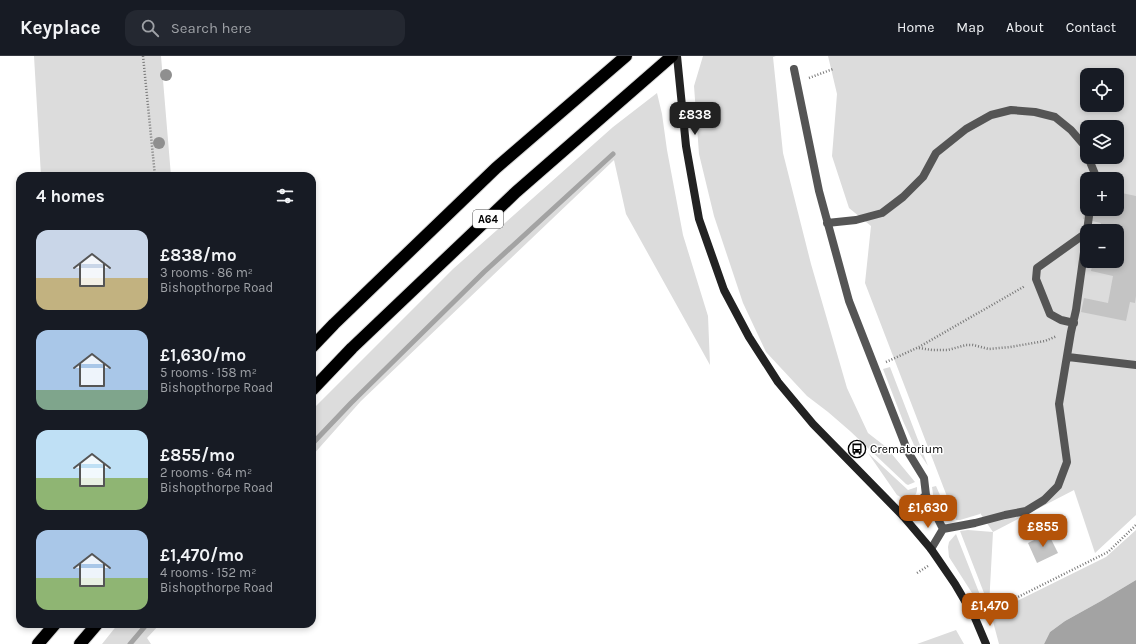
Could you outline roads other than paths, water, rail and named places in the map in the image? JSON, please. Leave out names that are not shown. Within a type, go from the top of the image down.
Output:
[{"type":"highway","name":"A64","points":[[316,343],[496,168],[626,56]]},
{"type":"highway","name":"A64","points":[[316,386],[352,348],[516,192],[672,56]]},
{"type":"highway","points":[[38,644],[52,628]]},
{"type":"highway","points":[[80,644],[94,628]]},
{"type":"street","points":[[677,56],[686,146],[699,219],[724,290],[749,337],[778,382],[813,424],[903,516],[931,549],[955,584],[975,618],[986,644]]},
{"type":"lane","points":[[794,69],[819,191],[849,301],[908,452],[924,478],[926,495],[943,529]]},
{"type":"lane","points":[[827,222],[856,220],[882,213],[903,197],[923,177],[936,153],[966,129],[991,115],[1011,110],[1035,112],[1055,117],[1071,130],[1080,140]]},
{"type":"lane","points":[[1074,323],[1061,320],[1050,314],[1036,279],[1037,268],[1080,237]]},
{"type":"lane","points":[[931,549],[943,529],[1026,511],[1044,500],[1058,486],[1067,462],[1059,404],[1071,332],[1074,323],[1081,268]]},
{"type":"lane","points":[[1068,357],[1136,365]]},
{"type":"lane","points":[[903,516],[926,495]]},
{"type":"waterway","points":[[316,440],[351,403],[484,272],[613,154]]},
{"type":"waterway","points":[[130,644],[144,628]]},
{"type":"place","name":"Crematorium","points":[[857,449]]}]
